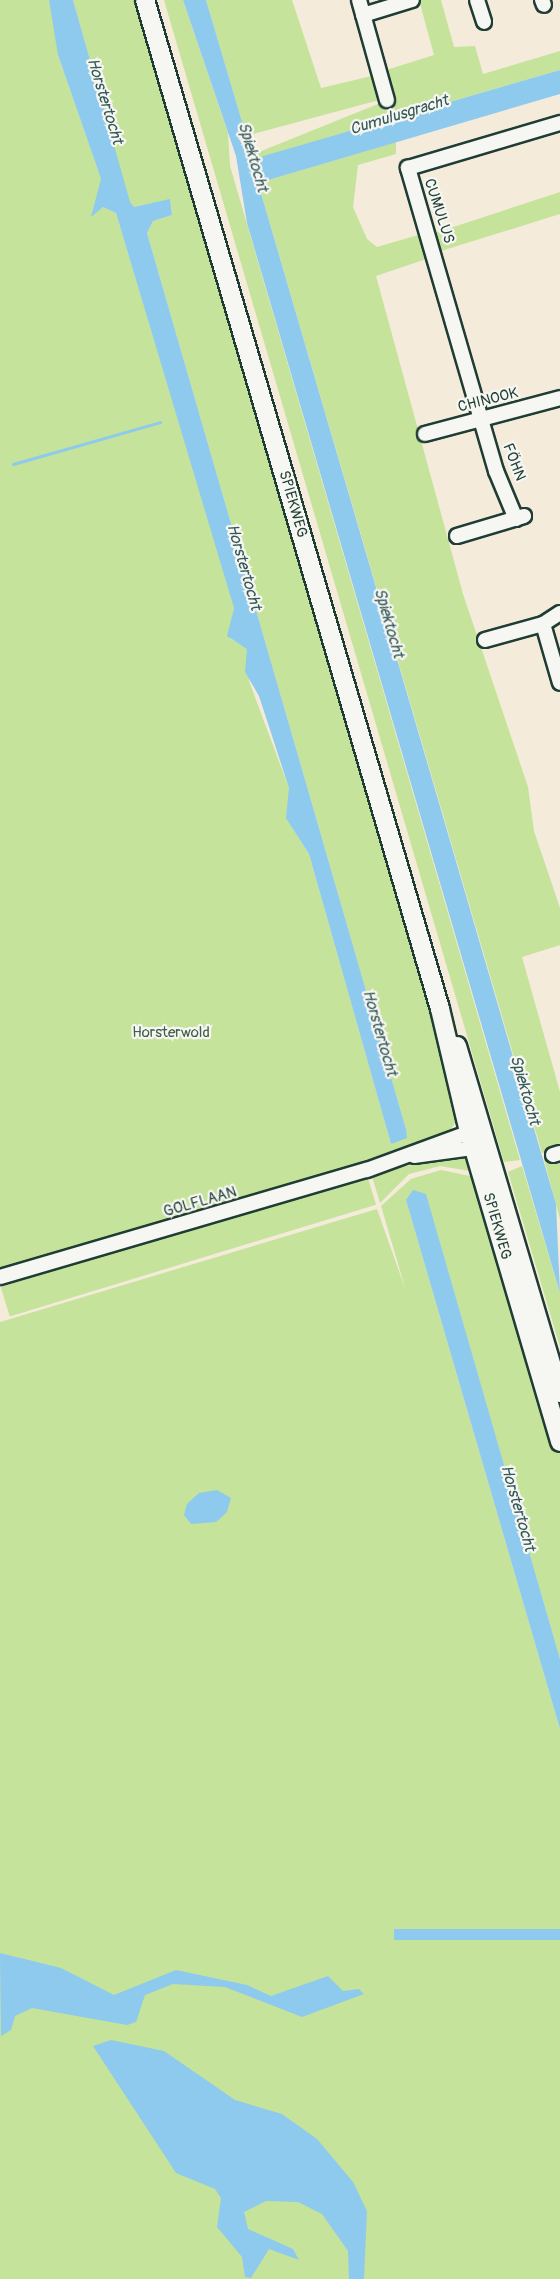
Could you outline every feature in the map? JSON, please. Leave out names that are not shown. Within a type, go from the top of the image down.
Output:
[{"type":"main road","name":"SPIEKWEG","points":[[145,0],[478,1139],[560,1442]]},
{"type":"main road","name":"SPIEKWEG","points":[[478,1139],[560,1393]]},
{"type":"street","points":[[359,0],[387,100]]},
{"type":"street","points":[[363,15],[412,0]]},
{"type":"street","points":[[477,0],[484,22]]},
{"type":"street","name":"CUMULUS","points":[[484,417],[408,168],[560,123]]},
{"type":"street","name":"CHINOOK","points":[[425,434],[560,398]]},
{"type":"street","name":"FÖHN","points":[[457,536],[520,517],[484,417]]},
{"type":"street","points":[[485,640],[543,624],[560,613]]},
{"type":"street","points":[[543,624],[560,683]]},
{"type":"street","name":"GOLFLAAN","points":[[0,1277],[409,1156],[478,1139]]},
{"type":"green space","name":"Horsterwold","points":[[0,0],[49,0],[59,39],[58,55],[101,179],[103,207],[116,213],[228,585],[234,608],[229,631],[231,639],[247,648],[249,681],[289,788],[292,827],[309,854],[391,1144],[406,1129],[147,233],[153,221],[172,215],[170,200],[134,207],[129,202],[73,0],[139,0],[460,1115],[449,1132],[372,1164],[0,1271]]},
{"type":"green space","points":[[164,0],[183,0],[228,133],[230,166],[520,1160],[504,1162]]},
{"type":"green space","points":[[206,0],[292,0],[321,88],[376,75],[383,99],[238,138],[243,125]]},
{"type":"green space","points":[[419,0],[441,0],[454,47],[475,46],[483,74],[560,51],[560,70],[397,117],[383,71],[434,55]]},
{"type":"green space","points":[[383,102],[390,119],[252,175],[245,158]]},
{"type":"green space","points":[[396,142],[396,154],[358,165],[353,207],[367,239],[377,247],[425,233],[429,258],[376,276],[463,594],[528,787],[534,831],[560,908],[560,945],[522,957],[560,1092],[560,1149],[542,1153],[258,183]]},
{"type":"green space","points":[[560,192],[560,214],[441,251],[435,233]]},
{"type":"green space","points":[[560,1155],[560,1219],[544,1160]]},
{"type":"green space","points":[[453,1157],[466,1158],[476,1172],[440,1166],[409,1174],[380,1203],[371,1173]]},
{"type":"green space","points":[[522,1166],[560,1293],[560,1347],[508,1172]]},
{"type":"green space","points":[[441,1170],[475,1177],[560,1450],[560,1659],[426,1195],[406,1200],[560,1729],[560,2279],[0,2279],[0,1322],[377,1209],[406,1291],[381,1206],[411,1179]]},
{"type":"green space","points":[[367,1175],[376,1205],[10,1317],[1,1287]]},
{"type":"water","points":[[49,0],[73,0],[130,202],[134,207],[170,199],[172,215],[153,221],[147,233],[406,1129],[407,1138],[391,1144],[309,854],[286,818],[289,788],[259,696],[245,672],[247,649],[227,636],[234,608],[116,213],[103,207],[91,217],[101,179],[58,55]]},
{"type":"water","points":[[183,0],[206,0],[243,125],[238,138],[253,159],[560,70],[560,94],[258,183],[556,1204],[560,1293],[247,223],[236,156]]},
{"type":"water","points":[[413,1190],[426,1194],[560,1659],[560,1729],[406,1200]]},
{"type":"water","points":[[217,1490],[231,1498],[227,1512],[216,1522],[191,1524],[184,1515],[187,1504],[199,1493]]},
{"type":"water","points":[[394,1929],[560,1929],[560,1940],[394,1940]]},
{"type":"water","points":[[0,1953],[61,1968],[114,1995],[176,1970],[247,1985],[271,1996],[328,1976],[343,1991],[359,1989],[364,1994],[302,2017],[225,1987],[173,1984],[145,1995],[136,2022],[127,2025],[32,2008],[15,2016],[11,2030],[1,2036]]},
{"type":"water","points":[[111,2040],[164,2051],[235,2100],[282,2114],[317,2139],[353,2182],[367,2211],[364,2279],[349,2279],[348,2251],[322,2214],[298,2202],[266,2201],[244,2212],[248,2229],[293,2249],[299,2260],[269,2249],[251,2278],[245,2277],[242,2257],[217,2227],[221,2198],[215,2189],[176,2173],[93,2046]]},
{"type":"waterway","points":[[13,464],[160,422]]},
{"type":"water label","name":"Horstertocht","points":[[105,101]]},
{"type":"water label","name":"Cumulusgracht","points":[[399,115]]},
{"type":"water label","name":"Spiektocht","points":[[253,157]]},
{"type":"water label","name":"Horstertocht","points":[[244,567]]},
{"type":"water label","name":"Spiektocht","points":[[389,623]]},
{"type":"water label","name":"Horstertocht","points":[[380,1033]]},
{"type":"water label","name":"Spiektocht","points":[[525,1090]]},
{"type":"water label","name":"Horstertocht","points":[[518,1508]]}]
